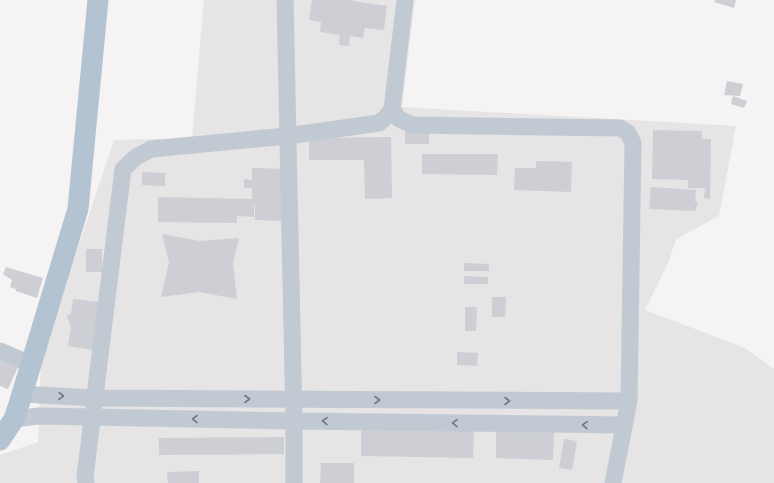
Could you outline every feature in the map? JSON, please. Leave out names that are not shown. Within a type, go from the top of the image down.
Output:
[{"type":"main road","points":[[0,440],[14,419],[78,209],[98,0]]},
{"type":"street","points":[[285,0],[294,483]]},
{"type":"street","points":[[86,483],[85,477],[94,398],[123,169],[136,157],[151,148],[287,136],[379,123],[392,109],[405,0]]},
{"type":"street","points":[[392,109],[399,119],[413,125],[620,128],[628,133],[633,143],[628,401],[613,483]]},
{"type":"street","points":[[0,352],[31,364]]},
{"type":"street","points":[[22,394],[94,398],[628,401]]},
{"type":"street","points":[[482,401],[483,423]]},
{"type":"street","points":[[14,419],[39,416],[624,425]]},
{"type":"shaded area","points":[[204,0],[415,0],[402,107],[736,126],[719,216],[676,239],[669,261],[645,310],[745,348],[774,369],[774,483],[0,483],[0,455],[38,442],[41,358],[114,140],[192,138]]},
{"type":"building","points":[[312,0],[353,0],[387,6],[384,30],[365,28],[363,38],[350,36],[349,46],[339,45],[340,35],[320,32],[321,22],[309,20]]},
{"type":"building","points":[[715,0],[736,0],[734,8],[714,2]]},
{"type":"building","points":[[727,81],[743,84],[740,96],[724,95]]},
{"type":"building","points":[[733,96],[747,101],[744,108],[731,104]]},
{"type":"building","points":[[653,130],[702,131],[702,139],[711,139],[710,199],[704,198],[705,188],[688,188],[688,180],[652,179]]},
{"type":"building","points":[[405,131],[429,131],[429,144],[405,144]]},
{"type":"building","points":[[391,137],[392,198],[365,199],[364,160],[309,160],[309,138]]},
{"type":"building","points":[[422,154],[498,154],[497,175],[422,174]]},
{"type":"building","points":[[536,161],[572,162],[571,192],[514,190],[515,168],[536,168]]},
{"type":"building","points":[[252,168],[287,169],[286,221],[255,220],[254,205],[254,217],[237,216],[237,223],[158,222],[158,197],[252,199],[252,188],[244,188],[244,179],[252,180]]},
{"type":"building","points":[[142,172],[165,173],[165,186],[142,185]]},
{"type":"building","points":[[651,187],[696,190],[695,201],[698,203],[695,211],[649,209]]},
{"type":"building","points":[[162,234],[200,241],[239,238],[233,264],[237,299],[199,292],[161,297],[169,262]]},
{"type":"building","points":[[86,249],[102,249],[102,272],[86,272]]},
{"type":"building","points":[[464,263],[489,264],[489,271],[464,271]]},
{"type":"building","points":[[6,267],[43,278],[37,298],[16,291],[16,289],[10,287],[12,280],[3,274]]},
{"type":"building","points":[[464,276],[488,277],[488,284],[464,284]]},
{"type":"building","points":[[492,297],[506,297],[505,317],[492,317]]},
{"type":"building","points":[[73,299],[100,302],[94,350],[68,346],[71,328],[67,315],[71,314]]},
{"type":"building","points":[[465,307],[477,307],[476,331],[465,331]]},
{"type":"building","points":[[457,352],[478,353],[477,366],[457,365]]},
{"type":"building","points":[[0,360],[18,367],[8,389],[0,386]]},
{"type":"building","points":[[361,428],[474,430],[473,458],[361,456]]},
{"type":"building","points":[[496,431],[554,432],[553,460],[496,458]]},
{"type":"building","points":[[284,437],[284,454],[159,455],[159,438]]},
{"type":"building","points":[[564,439],[577,441],[572,470],[559,468]]},
{"type":"building","points":[[321,463],[354,463],[354,483],[320,483]]},
{"type":"building","points":[[199,471],[199,483],[168,483],[167,472]]}]
